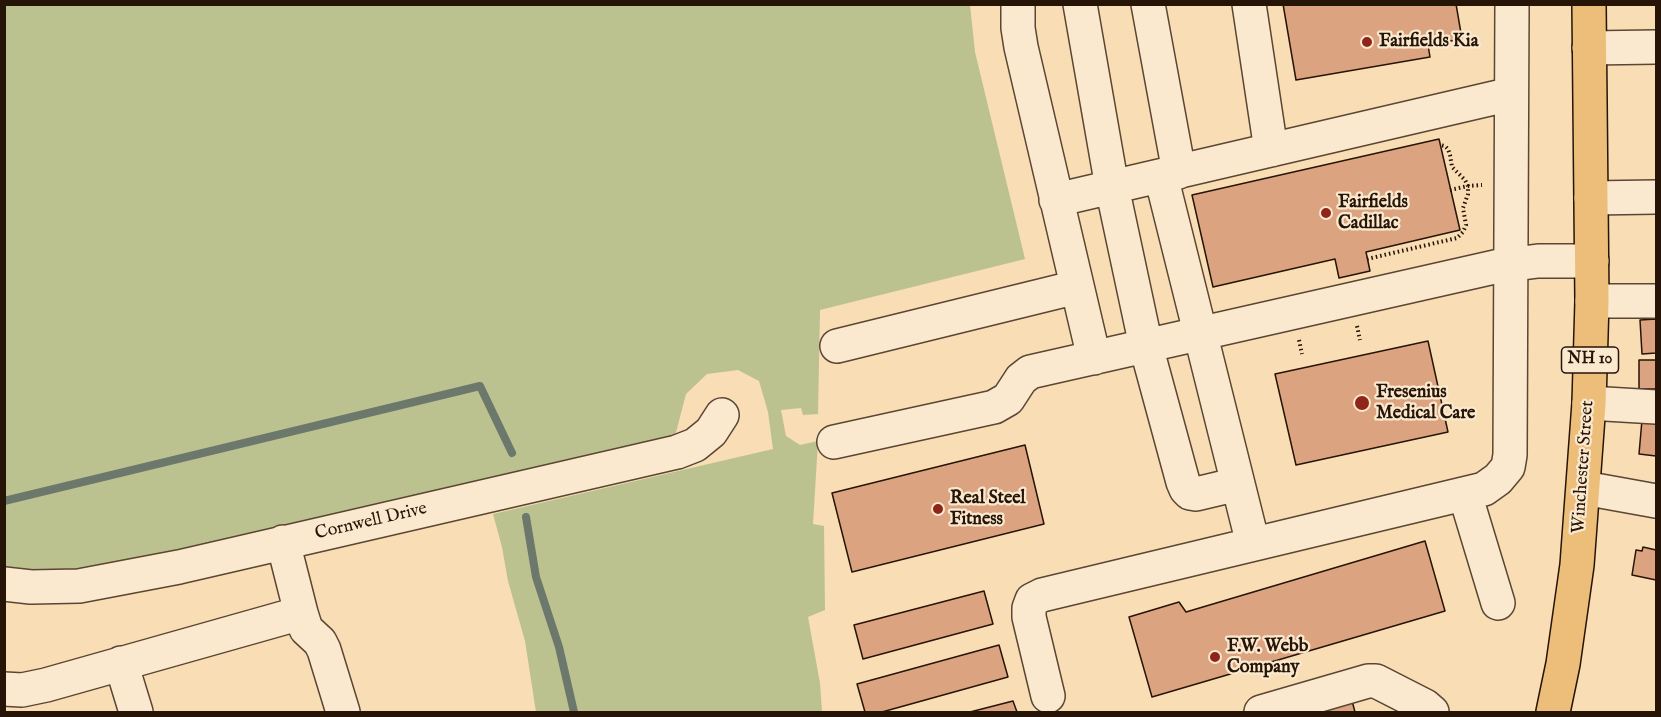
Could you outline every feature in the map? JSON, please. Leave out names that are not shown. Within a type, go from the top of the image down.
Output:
[{"type":"main road","name":"Winchester Street","points":[[1558,712],[1577,565],[1589,404],[1592,261],[1589,4]]},
{"type":"street","points":[[1018,4],[1021,47],[1094,358]]},
{"type":"street","points":[[1080,4],[1112,187],[1146,346],[1186,489],[1196,494],[1238,484]]},
{"type":"street","points":[[1148,4],[1170,174],[1200,333],[1253,544]]},
{"type":"street","points":[[1249,4],[1271,150]]},
{"type":"street","points":[[1048,696],[1029,617],[1032,600],[1042,595],[1484,489],[1508,467],[1512,4]]},
{"type":"street","points":[[1589,48],[1656,48]]},
{"type":"street","points":[[1056,200],[1511,94]]},
{"type":"street","points":[[1591,198],[1656,197]]},
{"type":"street","points":[[834,442],[994,407],[1008,399],[1021,380],[1030,372],[1510,264],[1538,261],[1592,261]]},
{"type":"street","points":[[837,346],[1077,287]]},
{"type":"street","points":[[1592,301],[1656,301]]},
{"type":"street","points":[[1589,404],[1656,407]]},
{"type":"street","name":"Cornwell Drive","points":[[4,584],[31,587],[79,585],[179,567],[677,452],[703,439],[722,416]]},
{"type":"street","points":[[1584,488],[1656,501]]},
{"type":"street","points":[[1465,494],[1498,603]]},
{"type":"street","points":[[283,542],[306,629],[320,642],[324,650],[343,712]]},
{"type":"street","points":[[4,689],[22,690],[46,685],[301,613]]},
{"type":"street","points":[[121,663],[136,712]]},
{"type":"street","points":[[1261,712],[1368,681],[1376,681],[1425,706],[1432,712]]},
{"type":"path","points":[[1367,259],[1460,236],[1466,228],[1463,208],[1468,186],[1452,167],[1448,149],[1440,145]]},
{"type":"path","points":[[1450,190],[1468,186]]},
{"type":"green space","points":[[4,5],[970,5],[975,52],[1025,259],[820,310],[818,414],[803,415],[801,408],[781,410],[786,436],[800,445],[818,441],[813,524],[824,526],[825,610],[808,617],[820,683],[822,712],[536,712],[525,641],[508,581],[493,514],[773,449],[768,412],[759,381],[738,370],[707,374],[686,394],[674,440],[153,565],[37,579],[5,573]]},
{"type":"building","name":"Fairfields Kia","points":[[1283,4],[1456,4],[1462,39],[1428,45],[1430,57],[1296,80]]},
{"type":"building","name":"Fairfields Cadillac","points":[[1439,139],[1460,230],[1366,252],[1370,271],[1339,278],[1335,259],[1213,287],[1192,195]]},
{"type":"building","points":[[1656,319],[1656,353],[1642,354],[1640,320]]},
{"type":"building","name":"Fresenius Medical Care","points":[[1428,341],[1448,432],[1296,465],[1275,374]]},
{"type":"building","points":[[1639,360],[1656,360],[1656,389],[1639,389]]},
{"type":"building","points":[[1642,420],[1656,421],[1656,456],[1639,454]]},
{"type":"building","name":"Real Steel Fitness","points":[[1025,445],[1044,524],[852,572],[832,493]]},
{"type":"building","name":"F.W. Webb Company","points":[[1425,541],[1445,611],[1152,697],[1129,617],[1179,602],[1186,612]]},
{"type":"building","points":[[1643,547],[1656,550],[1656,580],[1632,575],[1636,550],[1642,551]]},
{"type":"building","points":[[984,591],[993,624],[863,659],[854,625]]},
{"type":"building","points":[[999,645],[1008,677],[882,712],[865,712],[857,684]]},
{"type":"building","points":[[1351,697],[1355,712],[1300,712]]},
{"type":"building","points":[[1013,701],[1017,712],[970,712]]},
{"type":"waterway","points":[[4,501],[480,386],[512,453]]},
{"type":"waterway","points":[[526,517],[536,577],[559,647],[574,712]]},
{"type":"place","name":"Fairfields Kia","points":[[1367,42]]},
{"type":"place","name":"Fairfields Cadillac","points":[[1326,213]]},
{"type":"place","name":"Fresenius Medical Care","points":[[1362,403]]},
{"type":"place","name":"Real Steel Fitness","points":[[938,509]]},
{"type":"place","name":"F.W. Webb Company","points":[[1215,657]]}]
